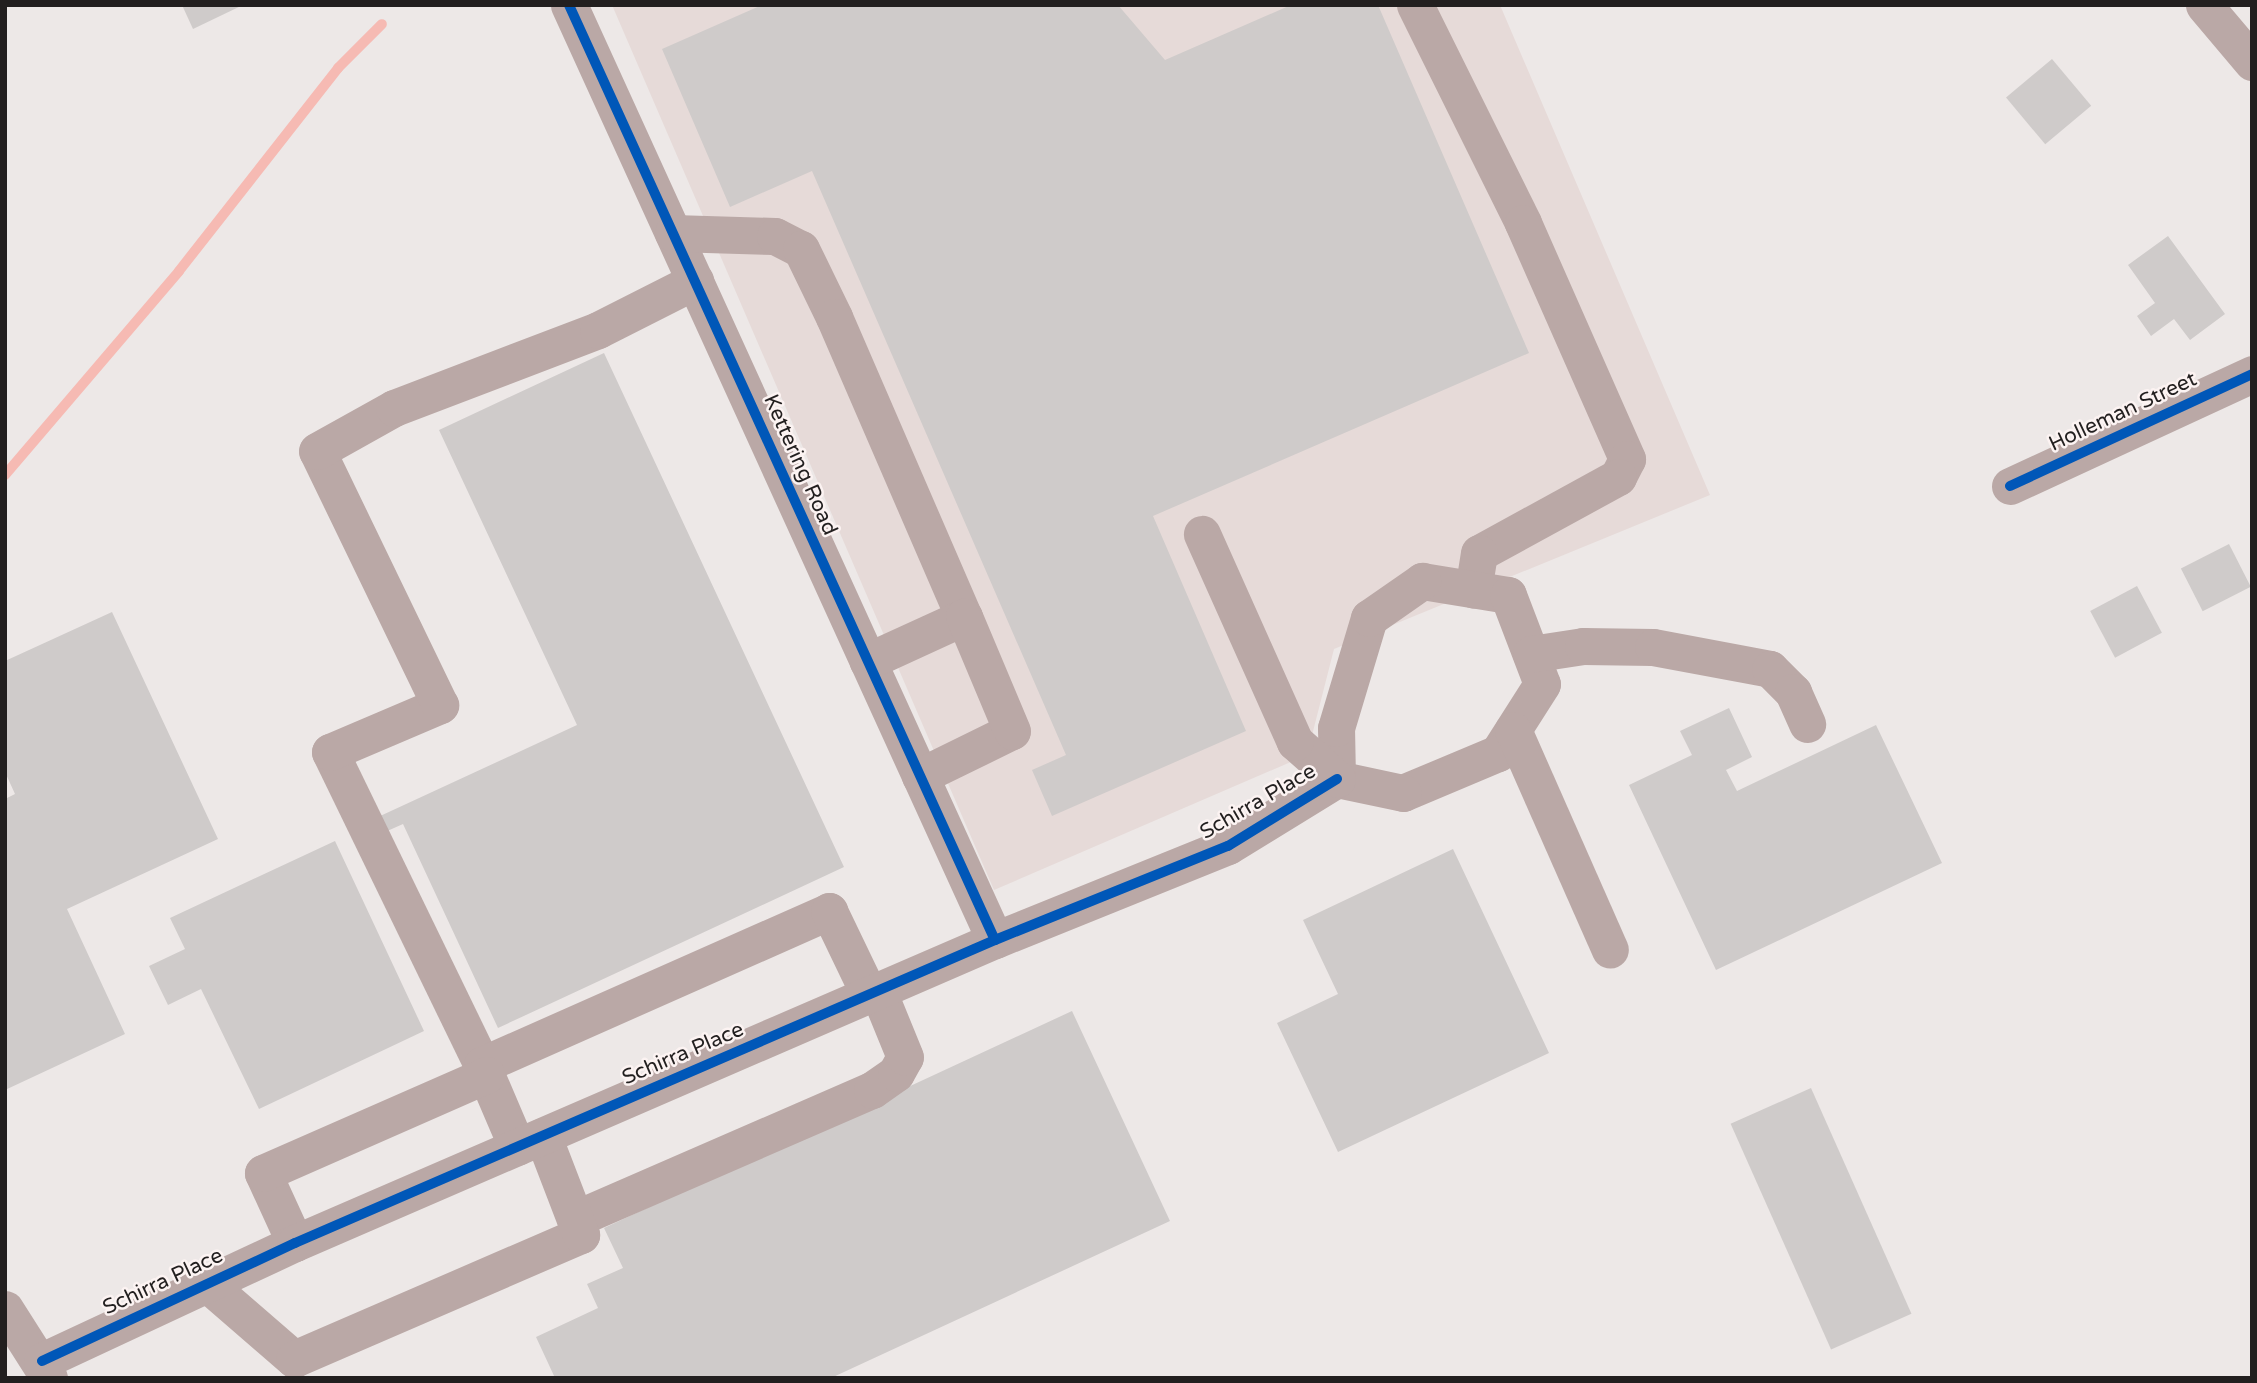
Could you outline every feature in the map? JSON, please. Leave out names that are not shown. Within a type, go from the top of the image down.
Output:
[{"type":"street","points":[[1415,5],[1523,223],[1627,458],[1618,477],[1479,553],[1473,590]]},
{"type":"street","points":[[2204,5],[2252,62]]},
{"type":"street","name":"Kettering Road","points":[[579,9],[673,233],[995,940]]},
{"type":"street","points":[[673,233],[775,236],[801,249],[1012,731],[920,776]]},
{"type":"street","points":[[205,1282],[294,1359],[581,1236],[575,1219],[530,1141],[484,1070],[330,752],[440,705],[317,451],[394,408],[598,330],[695,281]]},
{"type":"street","name":"Holleman Street","points":[[2010,486],[2252,374]]},
{"type":"street","points":[[1202,534],[1295,742],[1337,779]]},
{"type":"street","name":"Schirra Place","points":[[45,1369],[205,1282],[995,940],[1228,846],[1337,779],[1403,793],[1498,753],[1542,684],[1508,595],[1422,581],[1369,618],[1336,728],[1337,779]]},
{"type":"street","points":[[868,661],[964,617]]},
{"type":"street","points":[[1531,654],[1583,646],[1653,647],[1770,669],[1793,692],[1807,724]]},
{"type":"street","points":[[1513,730],[1610,950]]},
{"type":"street","points":[[295,1243],[263,1173],[829,911],[874,992],[905,1057],[896,1073],[872,1090],[575,1219]]},
{"type":"street","points":[[5,1309],[45,1369]]},
{"type":"shaded area","points":[[612,5],[1500,5],[1710,495],[1334,649],[1307,755],[994,890]]},
{"type":"building","points":[[182,5],[243,5],[193,29]]},
{"type":"building","points":[[762,5],[1118,5],[1165,60],[1291,5],[1378,5],[1529,353],[1153,516],[1246,731],[1052,816],[1032,770],[1066,755],[812,171],[730,207],[662,49]]},
{"type":"building","points":[[2052,59],[2091,106],[2045,144],[2006,98]]},
{"type":"building","points":[[2168,236],[2225,314],[2190,340],[2174,319],[2151,336],[2137,316],[2155,303],[2128,265]]},
{"type":"building","points":[[604,353],[844,867],[498,1028],[403,824],[385,832],[378,817],[577,725],[439,430]]},
{"type":"building","points":[[2229,544],[2251,587],[2203,611],[2181,569]]},
{"type":"building","points":[[2137,586],[2162,633],[2115,658],[2090,611]]},
{"type":"building","points":[[112,612],[218,839],[67,909],[125,1034],[5,1090],[5,799],[15,794],[5,772],[5,661]]},
{"type":"building","points":[[1729,708],[1752,757],[1726,770],[1737,791],[1876,725],[1942,863],[1716,970],[1629,785],[1692,755],[1680,731]]},
{"type":"building","points":[[335,841],[424,1031],[259,1109],[201,989],[168,1005],[149,966],[185,949],[170,918]]},
{"type":"building","points":[[1453,849],[1549,1053],[1338,1152],[1277,1023],[1338,994],[1303,920]]},
{"type":"building","points":[[1072,1011],[1170,1221],[831,1378],[555,1378],[536,1337],[598,1308],[587,1284],[623,1268],[604,1228]]},
{"type":"building","points":[[1811,1088],[1911,1314],[1831,1349],[1731,1124]]},
{"type":"waterway","points":[[5,475],[179,271],[338,68],[382,24]]},
{"type":"cycle path","points":[[569,5],[995,940]]},
{"type":"cycle path","points":[[2010,486],[2252,374]]},
{"type":"cycle path","points":[[42,1361],[295,1243],[995,940],[1228,846],[1337,779]]}]
